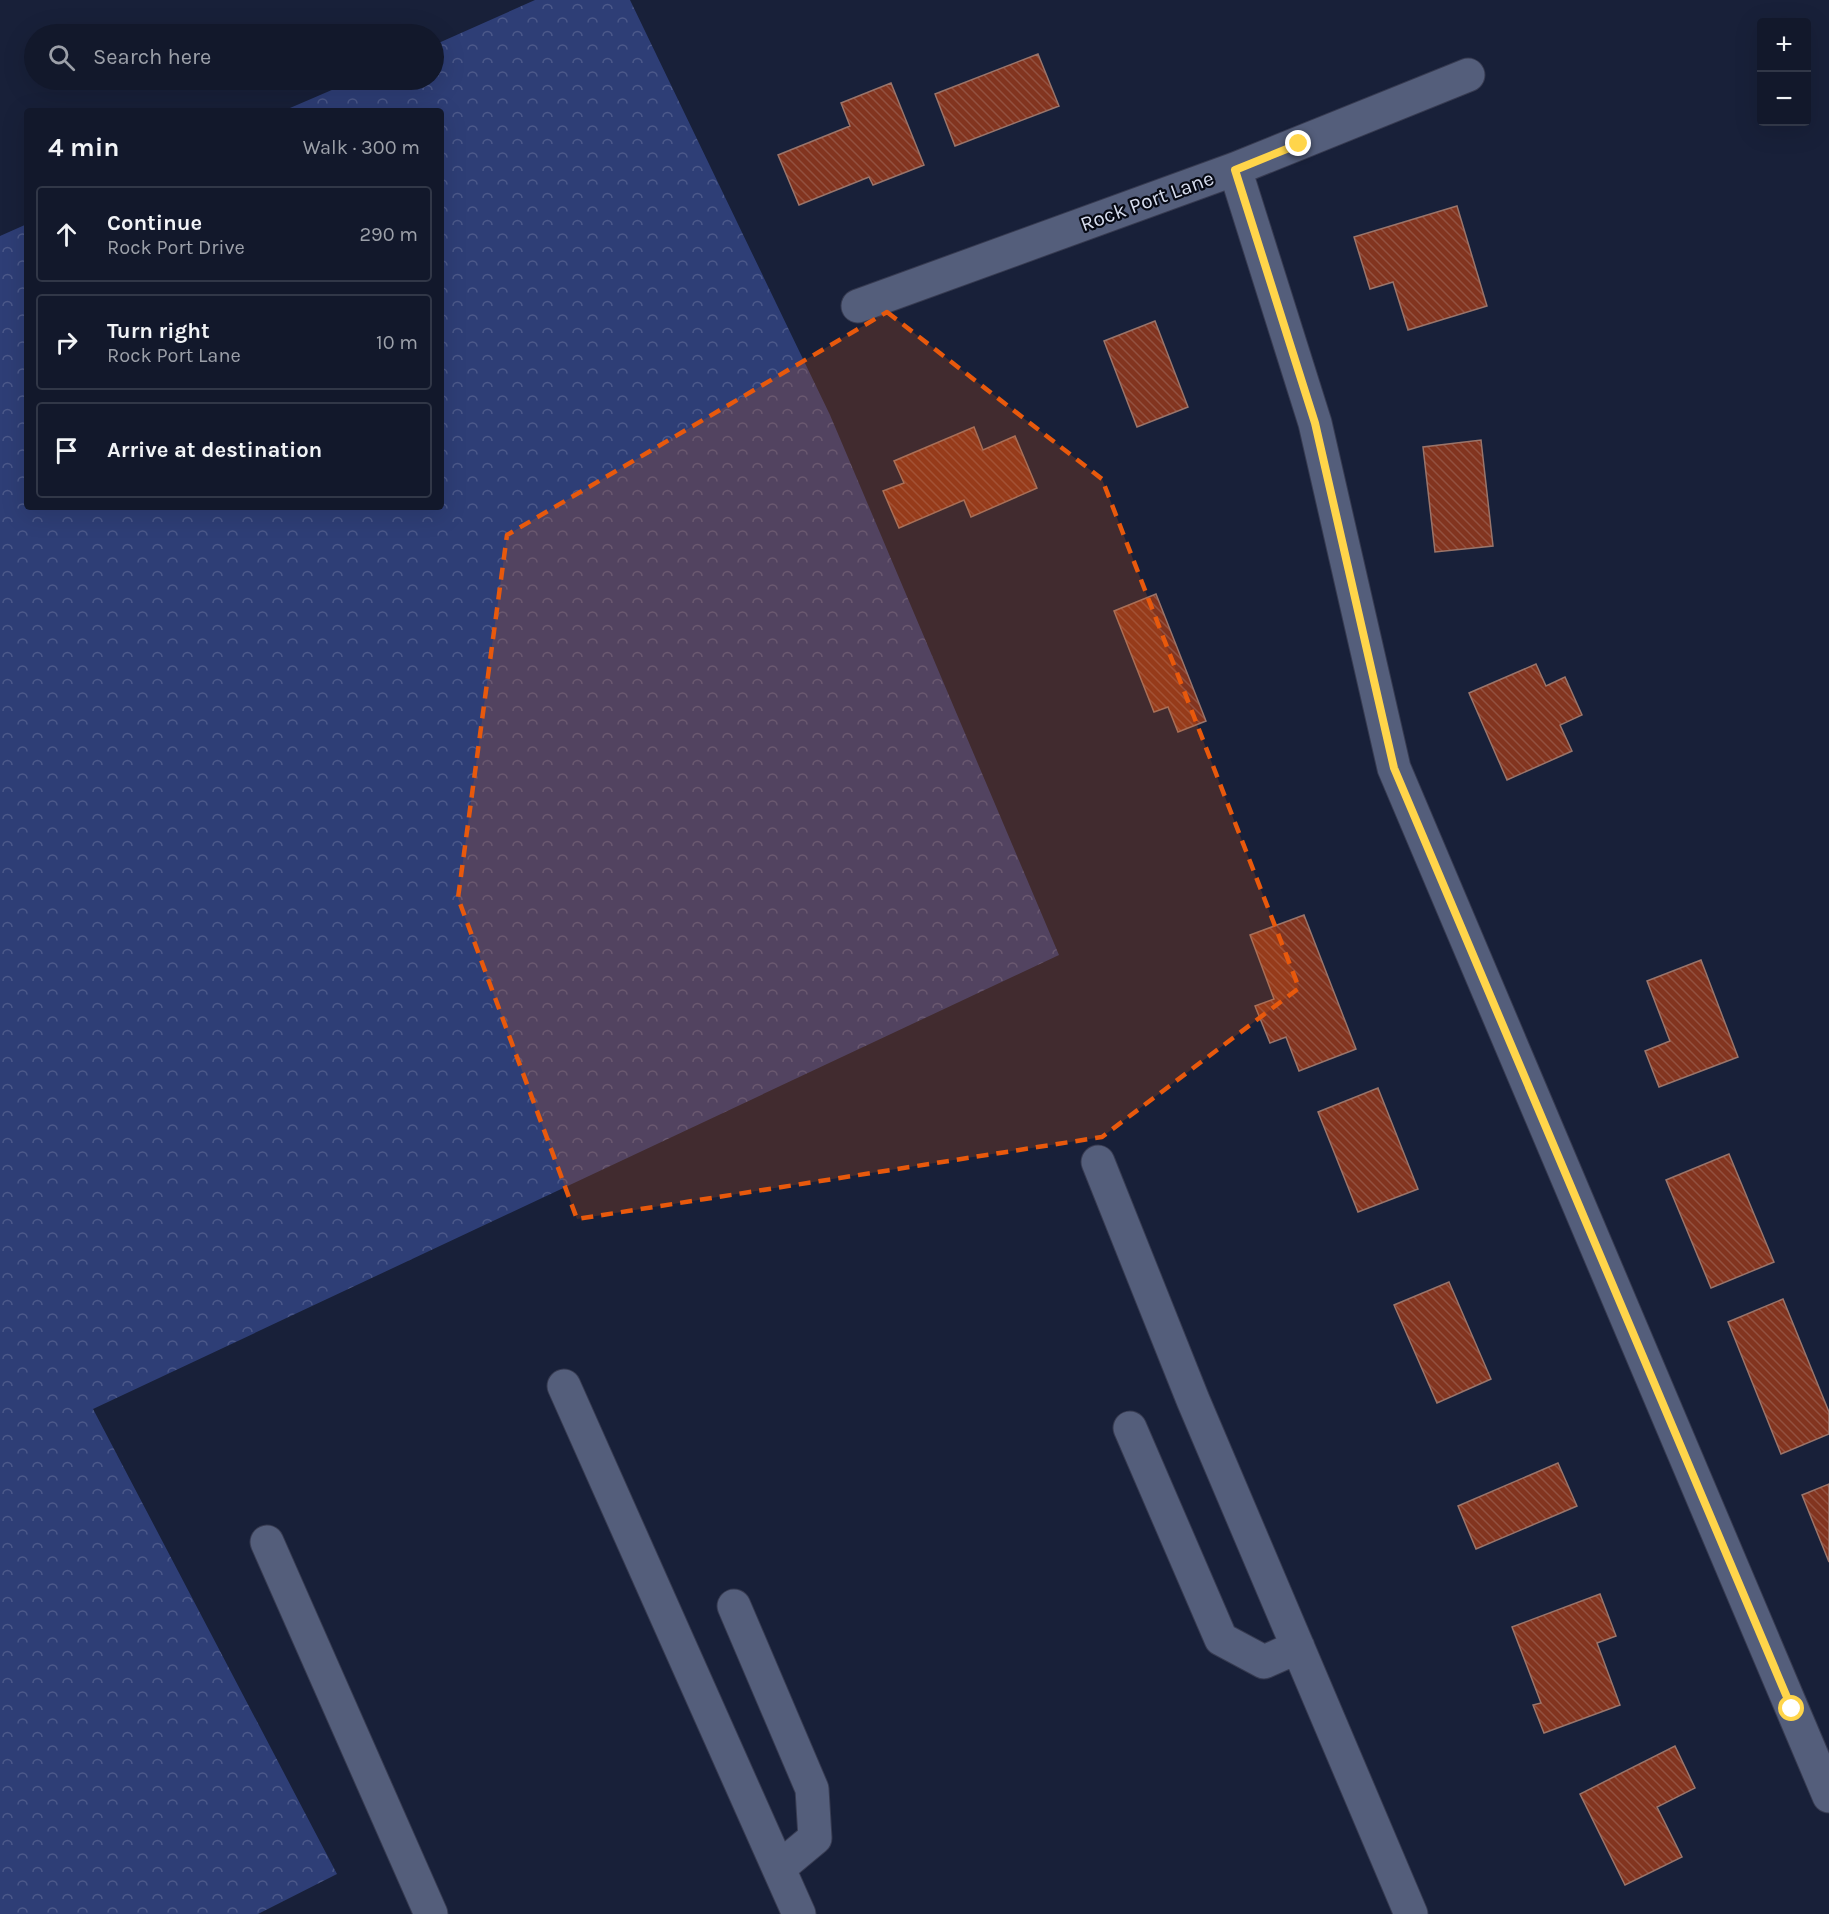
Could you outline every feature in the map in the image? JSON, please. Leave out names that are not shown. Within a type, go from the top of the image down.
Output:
[{"type":"street","name":"Rock Port Lane","points":[[858,306],[1235,170],[1468,75]]},
{"type":"street","points":[[1235,170],[1315,423],[1394,768],[1829,1796]]},
{"type":"street","points":[[1098,1162],[1193,1400],[1411,1914]]},
{"type":"street","points":[[564,1386],[799,1914]]},
{"type":"street","points":[[1130,1428],[1221,1639],[1264,1662],[1298,1647]]},
{"type":"street","points":[[267,1542],[430,1914]]},
{"type":"street","points":[[734,1606],[812,1789],[815,1838],[779,1868]]},
{"type":"highlighted area","points":[[887,312],[1102,479],[1299,988],[1102,1137],[577,1219],[458,898],[507,535]]},
{"type":"green space","points":[[535,0],[630,0],[830,415],[1059,955],[93,1409],[337,1874],[258,1914],[0,1914],[0,236],[24,225],[24,510],[444,510],[444,108],[290,108],[332,90],[444,90],[444,41]]},
{"type":"building","points":[[1038,54],[1059,106],[955,146],[935,94]]},
{"type":"building","points":[[891,83],[924,165],[873,185],[869,177],[799,205],[778,155],[850,126],[841,103]]},
{"type":"building","points":[[1457,206],[1487,306],[1408,330],[1393,282],[1370,289],[1354,237]]},
{"type":"building","points":[[1155,321],[1188,407],[1137,427],[1104,341]]},
{"type":"building","points":[[974,427],[983,450],[1015,436],[1037,488],[971,517],[964,500],[899,528],[883,491],[904,483],[894,461]]},
{"type":"building","points":[[1481,440],[1493,546],[1435,552],[1423,447]]},
{"type":"building","points":[[1156,594],[1206,721],[1178,732],[1168,707],[1154,712],[1114,611]]},
{"type":"building","points":[[1536,664],[1546,686],[1565,677],[1582,715],[1560,725],[1572,751],[1507,780],[1469,693]]},
{"type":"building","points":[[1304,915],[1356,1049],[1299,1071],[1286,1037],[1270,1043],[1255,1006],[1274,999],[1250,935]]},
{"type":"building","points":[[1701,960],[1738,1057],[1659,1087],[1645,1051],[1670,1041],[1647,981]]},
{"type":"building","points":[[1378,1088],[1418,1189],[1358,1212],[1318,1112]]},
{"type":"building","points":[[1729,1154],[1774,1262],[1711,1288],[1666,1180]]},
{"type":"building","points":[[1449,1282],[1491,1379],[1437,1403],[1394,1305]]},
{"type":"building","points":[[1783,1299],[1829,1412],[1829,1434],[1781,1454],[1728,1322]]},
{"type":"building","points":[[1558,1463],[1577,1506],[1476,1549],[1458,1506]]},
{"type":"building","points":[[1829,1484],[1829,1562],[1802,1495]]},
{"type":"building","points":[[1600,1594],[1616,1636],[1597,1643],[1620,1705],[1544,1733],[1533,1705],[1541,1703],[1512,1627]]},
{"type":"building","points":[[1675,1746],[1695,1788],[1657,1807],[1682,1857],[1625,1885],[1580,1794]]},
{"type":"route","points":[[1299,144],[1235,170],[1315,423],[1394,768],[1792,1709]]}]
